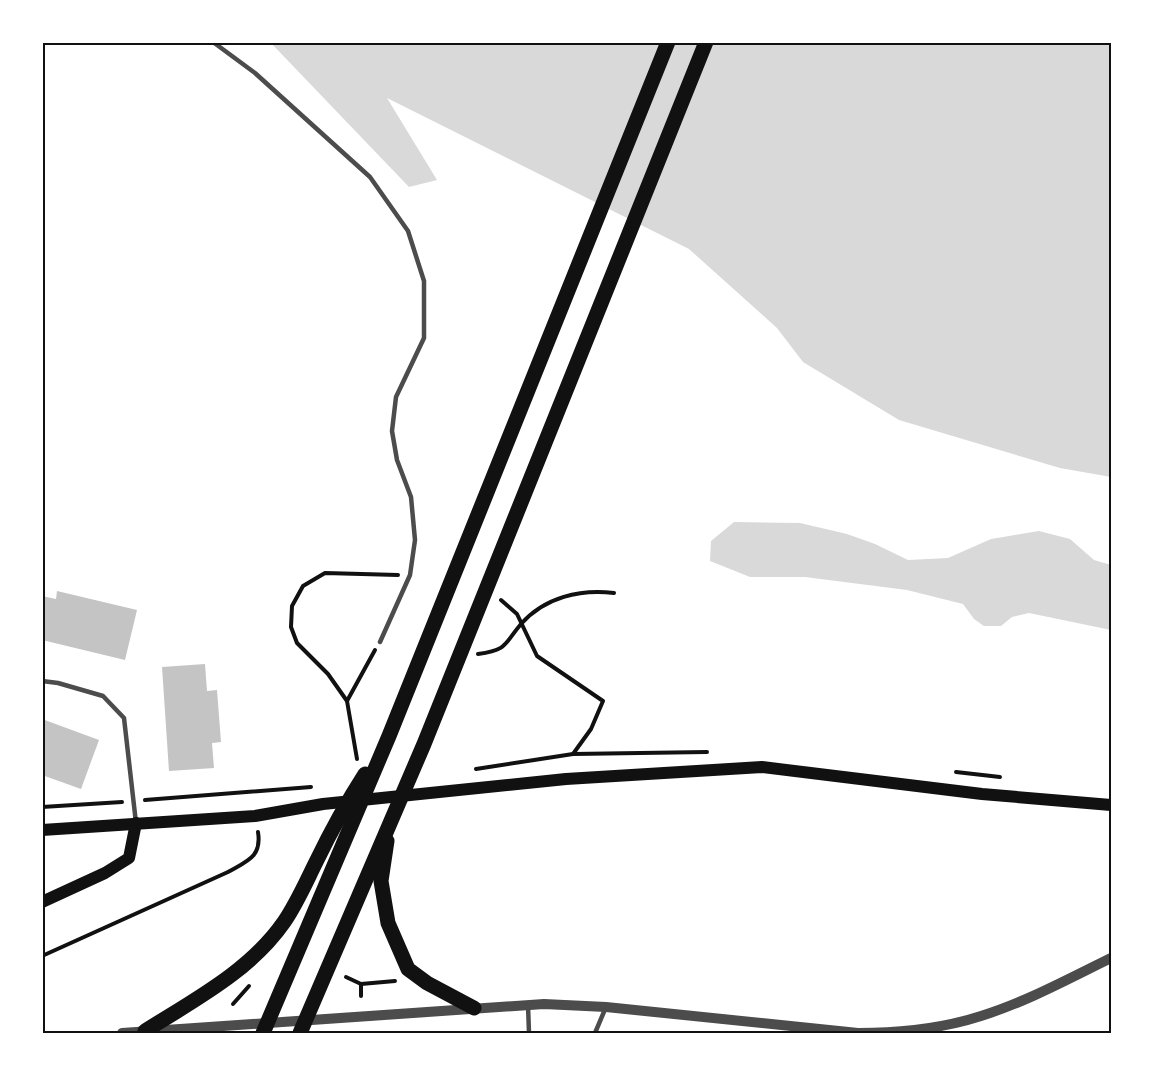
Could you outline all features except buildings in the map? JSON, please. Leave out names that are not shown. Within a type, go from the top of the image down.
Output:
[{"type":"main road","points":[[266,1028],[389,736],[668,42]]},
{"type":"main road","points":[[304,1027],[428,733],[706,42]]},
{"type":"main road","points":[[145,1031],[231,975],[269,940],[284,922],[342,809],[389,736]]},
{"type":"main road","points":[[42,830],[255,816],[323,804],[566,778],[762,766],[982,794],[1111,805]]},
{"type":"main road","points":[[390,820],[381,881],[388,922],[408,969],[427,983],[474,1008]]},
{"type":"main road","points":[[42,902],[105,873],[129,858],[136,823]]},
{"type":"street","points":[[122,1033],[304,1027],[474,1008],[528,1005],[606,1007],[858,1033],[908,1031],[979,1017],[1026,999],[1111,958]]},
{"type":"lane","points":[[213,42],[255,73],[370,177],[408,231],[424,281],[424,338],[396,397],[392,431],[397,460],[411,497],[415,540],[410,575],[380,642]]},
{"type":"lane","points":[[42,681],[58,682],[103,696],[124,718],[136,823]]},
{"type":"lane","points":[[528,1005],[529,1033]]},
{"type":"lane","points":[[595,1033],[606,1007]]},
{"type":"path","points":[[475,654],[496,652],[509,641],[521,624],[538,607],[566,595],[593,590],[614,592]]},
{"type":"path","points":[[347,701],[380,642]]},
{"type":"path","points":[[42,956],[254,857],[260,843],[255,816]]},
{"type":"path","points":[[346,976],[361,984],[402,981]]},
{"type":"path","points":[[361,984],[361,996]]},
{"type":"shaded area","points":[[270,42],[1111,42],[1111,477],[1060,468],[899,420],[803,362],[777,328],[689,249],[387,98],[437,180],[409,187]]},
{"type":"shaded area","points":[[734,522],[800,523],[847,534],[908,560],[948,558],[991,539],[1039,531],[1070,539],[1094,560],[1111,565],[1111,630],[1029,613],[1012,617],[1001,626],[984,626],[974,619],[963,604],[907,590],[805,577],[750,577],[710,561],[711,541]]}]
